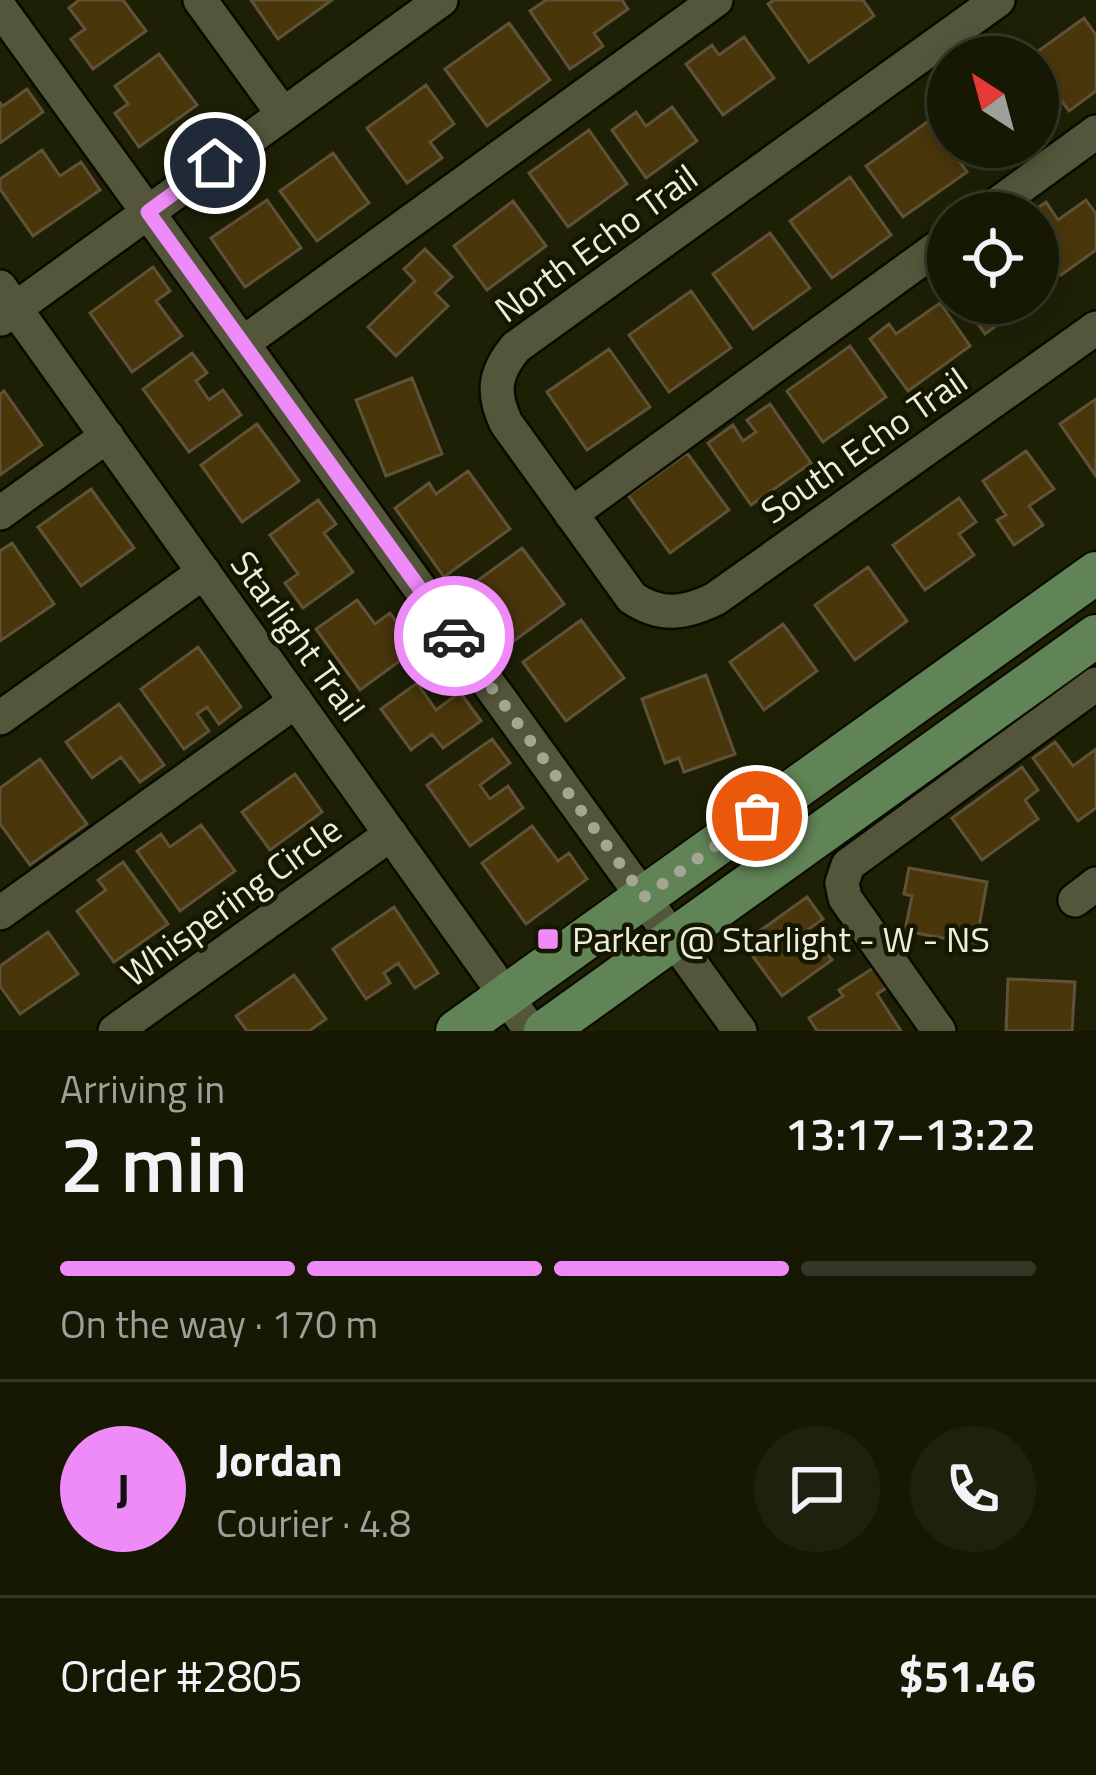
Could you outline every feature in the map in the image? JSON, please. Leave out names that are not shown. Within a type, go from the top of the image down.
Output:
[{"type":"main road","points":[[457,1031],[1096,572]]},
{"type":"main road","points":[[544,1031],[1096,636]]},
{"type":"street","points":[[200,0],[283,114]]},
{"type":"street","points":[[5,305],[148,212],[441,0]]},
{"type":"street","points":[[243,343],[716,0]]},
{"type":"street","name":"North Echo Trail","points":[[671,613],[651,610],[632,598],[506,423],[496,402],[503,363],[535,333],[998,0]]},
{"type":"street","points":[[0,8],[740,1031]]},
{"type":"street","points":[[1014,192],[1096,132]]},
{"type":"street","points":[[572,514],[927,255]]},
{"type":"street","name":"Starlight Trail","points":[[5,305],[107,436],[531,1031]]},
{"type":"street","name":"South Echo Trail","points":[[671,613],[693,610],[715,599],[1096,328]]},
{"type":"street","points":[[0,513],[107,436]]},
{"type":"street","points":[[0,718],[204,572]]},
{"type":"street","points":[[939,1031],[845,898],[842,883],[848,865],[1096,684]]},
{"type":"street","points":[[0,913],[296,701]]},
{"type":"street","name":"Whispering Circle","points":[[116,1031],[391,834]]},
{"type":"building","points":[[79,0],[123,0],[146,31],[93,69],[71,39],[85,29],[69,8]]},
{"type":"building","points":[[251,0],[332,0],[278,39]]},
{"type":"building","points":[[546,0],[622,0],[628,9],[594,33],[603,46],[570,69],[530,11]]},
{"type":"building","points":[[774,0],[863,0],[874,16],[809,62],[768,4]]},
{"type":"building","points":[[1084,18],[1096,35],[1096,91],[1069,111],[1059,97],[1059,36]]},
{"type":"building","points":[[509,23],[550,80],[487,126],[445,69]]},
{"type":"building","points":[[744,37],[774,78],[723,115],[686,64],[712,45],[719,55]]},
{"type":"building","points":[[159,54],[197,105],[139,147],[115,113],[128,104],[115,86]]},
{"type":"building","points":[[426,85],[454,124],[430,142],[442,158],[407,183],[367,128]]},
{"type":"building","points":[[27,89],[43,112],[0,143],[0,103],[3,106]]},
{"type":"building","points":[[672,107],[697,141],[646,178],[612,130],[636,112],[646,126]]},
{"type":"building","points":[[927,122],[927,168],[964,168],[967,172],[939,192],[927,192],[927,200],[903,217],[866,166]]},
{"type":"building","points":[[589,130],[627,184],[568,227],[529,173]]},
{"type":"building","points":[[42,150],[60,176],[81,162],[100,190],[33,236],[0,189],[0,179]]},
{"type":"building","points":[[333,153],[369,203],[317,241],[280,191]]},
{"type":"building","points":[[850,177],[891,235],[832,278],[790,221]]},
{"type":"building","points":[[267,200],[301,248],[245,287],[211,238]]},
{"type":"building","points":[[1086,200],[1096,214],[1096,250],[1061,275],[1059,272],[1059,219]]},
{"type":"building","points":[[513,201],[546,246],[487,290],[454,246]]},
{"type":"building","points":[[770,233],[810,288],[753,329],[713,274]]},
{"type":"building","points":[[425,249],[452,277],[435,293],[448,306],[396,356],[368,327],[415,281],[404,269]]},
{"type":"building","points":[[153,267],[170,291],[156,301],[182,336],[132,372],[90,313]]},
{"type":"building","points":[[691,291],[731,348],[669,392],[629,335]]},
{"type":"building","points":[[927,312],[927,324],[955,324],[970,346],[908,391],[870,339],[889,324],[896,334]]},
{"type":"building","points":[[978,324],[999,324],[985,334]]},
{"type":"building","points":[[850,346],[886,397],[823,442],[787,391]]},
{"type":"building","points":[[609,349],[650,407],[587,450],[547,392]]},
{"type":"building","points":[[192,353],[207,373],[196,381],[209,400],[223,390],[241,415],[189,452],[143,389]]},
{"type":"building","points":[[412,378],[442,454],[386,476],[356,400]]},
{"type":"building","points":[[4,391],[42,445],[0,475],[0,394]]},
{"type":"building","points":[[1096,399],[1096,476],[1060,424]]},
{"type":"building","points":[[770,404],[811,463],[751,505],[708,443],[733,425],[743,441],[756,432],[747,420]]},
{"type":"building","points":[[257,424],[299,481],[242,522],[201,465]]},
{"type":"building","points":[[1026,451],[1054,489],[1029,506],[1043,525],[1014,545],[997,520],[1006,515],[983,481]]},
{"type":"building","points":[[687,453],[729,510],[670,553],[628,495]]},
{"type":"building","points":[[468,471],[510,529],[444,577],[395,508],[429,483],[436,494]]},
{"type":"building","points":[[91,489],[134,548],[81,586],[38,527]]},
{"type":"building","points":[[959,498],[976,522],[959,534],[974,555],[925,590],[893,545]]},
{"type":"building","points":[[318,500],[336,524],[324,533],[353,572],[303,608],[285,583],[298,574],[270,535]]},
{"type":"building","points":[[12,543],[54,604],[0,641],[0,551]]},
{"type":"building","points":[[522,548],[564,604],[499,652],[458,595]]},
{"type":"building","points":[[868,567],[907,621],[855,660],[815,605]]},
{"type":"building","points":[[357,600],[375,624],[390,613],[416,649],[360,690],[316,629]]},
{"type":"building","points":[[581,620],[624,678],[566,721],[523,662]]},
{"type":"building","points":[[783,624],[817,671],[764,710],[730,662]]},
{"type":"building","points":[[198,647],[241,707],[219,724],[207,707],[197,714],[209,731],[184,749],[141,689]]},
{"type":"building","points":[[706,675],[735,754],[684,772],[679,758],[665,763],[642,699]]},
{"type":"building","points":[[417,683],[436,710],[460,692],[481,721],[443,748],[432,734],[411,750],[381,709]]},
{"type":"building","points":[[119,704],[164,765],[140,782],[121,757],[92,778],[66,742]]},
{"type":"building","points":[[492,739],[510,763],[480,785],[490,799],[508,786],[523,808],[470,846],[427,785]]},
{"type":"building","points":[[1055,742],[1073,766],[1096,749],[1096,808],[1078,821],[1033,758]]},
{"type":"building","points":[[40,759],[87,824],[30,865],[0,824],[0,788]]},
{"type":"building","points":[[1022,767],[1038,790],[1025,800],[1038,819],[982,860],[952,818]]},
{"type":"building","points":[[295,774],[322,812],[270,850],[242,812]]},
{"type":"building","points":[[201,825],[235,871],[180,911],[137,851],[161,834],[170,847]]},
{"type":"building","points":[[532,826],[558,861],[569,853],[587,879],[526,924],[482,863]]},
{"type":"building","points":[[123,862],[168,924],[114,962],[77,911],[106,890],[98,880]]},
{"type":"building","points":[[909,868],[987,882],[976,944],[905,931],[912,896],[904,894]]},
{"type":"building","points":[[807,897],[823,919],[809,929],[832,960],[782,996],[743,943]]},
{"type":"building","points":[[394,907],[438,973],[415,988],[398,963],[384,973],[390,983],[366,999],[333,949]]},
{"type":"building","points":[[48,932],[78,974],[20,1014],[0,986],[0,966]]},
{"type":"building","points":[[878,965],[891,985],[877,994],[901,1031],[817,1031],[809,1018],[843,996],[839,990]]},
{"type":"building","points":[[294,975],[326,1019],[309,1031],[247,1031],[236,1016]]},
{"type":"building","points":[[1008,979],[1075,982],[1072,1031],[1006,1031]]},
{"type":"way so far","points":[[454,636],[644,897],[757,816]]},
{"type":"place","name":"Parker @ Starlight - W - NS","points":[[548,939]]},
{"type":"route","points":[[215,163],[148,212],[454,636]]}]
